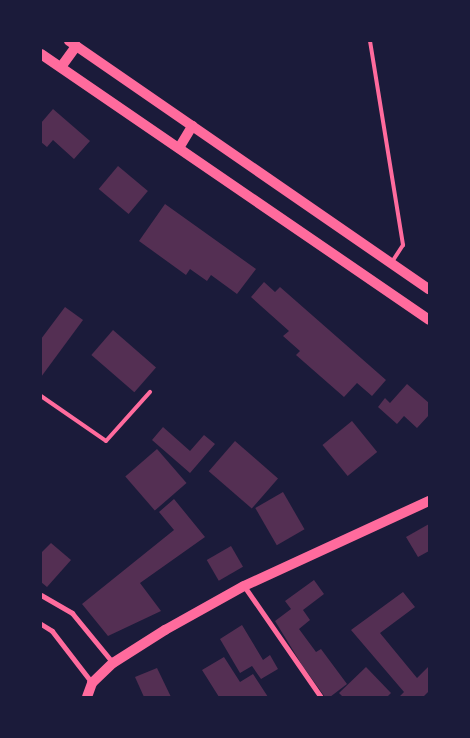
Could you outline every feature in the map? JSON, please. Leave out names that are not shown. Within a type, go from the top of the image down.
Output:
[{"type":"main road","points":[[61,68],[72,44],[429,289]]},
{"type":"main road","points":[[41,54],[429,320]]},
{"type":"main road","points":[[179,148],[192,126]]},
{"type":"main road","points":[[87,697],[92,683],[113,663],[244,586],[429,501]]},
{"type":"street","points":[[244,586],[321,697]]},
{"type":"street","points":[[41,595],[72,613],[113,663]]},
{"type":"street","points":[[41,624],[52,631],[92,683]]},
{"type":"lane","points":[[370,41],[403,244],[391,264]]},
{"type":"lane","points":[[41,396],[106,440],[150,392]]},
{"type":"building","points":[[53,109],[90,141],[74,159],[53,140],[47,147],[41,142],[41,123]]},
{"type":"building","points":[[118,166],[148,191],[129,214],[99,189]]},
{"type":"building","points":[[165,204],[256,269],[237,294],[211,275],[207,281],[190,269],[186,275],[139,241]]},
{"type":"building","points":[[264,282],[275,292],[280,287],[386,380],[372,396],[357,383],[344,397],[296,355],[300,351],[283,336],[289,331],[251,297]]},
{"type":"building","points":[[65,307],[83,320],[41,377],[41,339]]},
{"type":"building","points":[[113,330],[156,367],[134,392],[91,355]]},
{"type":"building","points":[[407,384],[429,403],[429,415],[417,428],[404,416],[397,424],[378,407],[385,398],[390,403]]},
{"type":"building","points":[[352,421],[377,452],[348,476],[322,445]]},
{"type":"building","points":[[163,427],[190,451],[204,435],[215,444],[190,473],[152,440]]},
{"type":"building","points":[[235,441],[278,478],[252,509],[209,471]]},
{"type":"building","points":[[157,449],[187,483],[155,511],[125,477]]},
{"type":"building","points":[[283,492],[304,529],[277,545],[255,508]]},
{"type":"building","points":[[174,499],[205,537],[140,583],[161,611],[108,636],[82,604],[174,530],[159,512]]},
{"type":"building","points":[[429,524],[429,551],[418,557],[406,537]]},
{"type":"building","points":[[51,543],[71,560],[47,587],[41,582],[41,553]]},
{"type":"building","points":[[231,546],[243,567],[219,581],[207,560]]},
{"type":"building","points":[[314,580],[324,594],[303,610],[310,620],[299,629],[316,652],[321,649],[347,684],[330,697],[325,697],[302,665],[275,621],[291,609],[285,601]]},
{"type":"building","points":[[403,592],[415,607],[380,633],[417,678],[429,666],[429,691],[423,697],[399,697],[404,692],[351,630]]},
{"type":"building","points":[[242,625],[263,660],[270,655],[278,669],[261,679],[252,666],[240,673],[220,639]]},
{"type":"building","points":[[224,657],[240,682],[253,674],[268,697],[219,697],[202,670]]},
{"type":"building","points":[[366,667],[391,693],[387,697],[343,697],[339,693]]},
{"type":"building","points":[[157,668],[171,697],[144,697],[135,677]]}]
